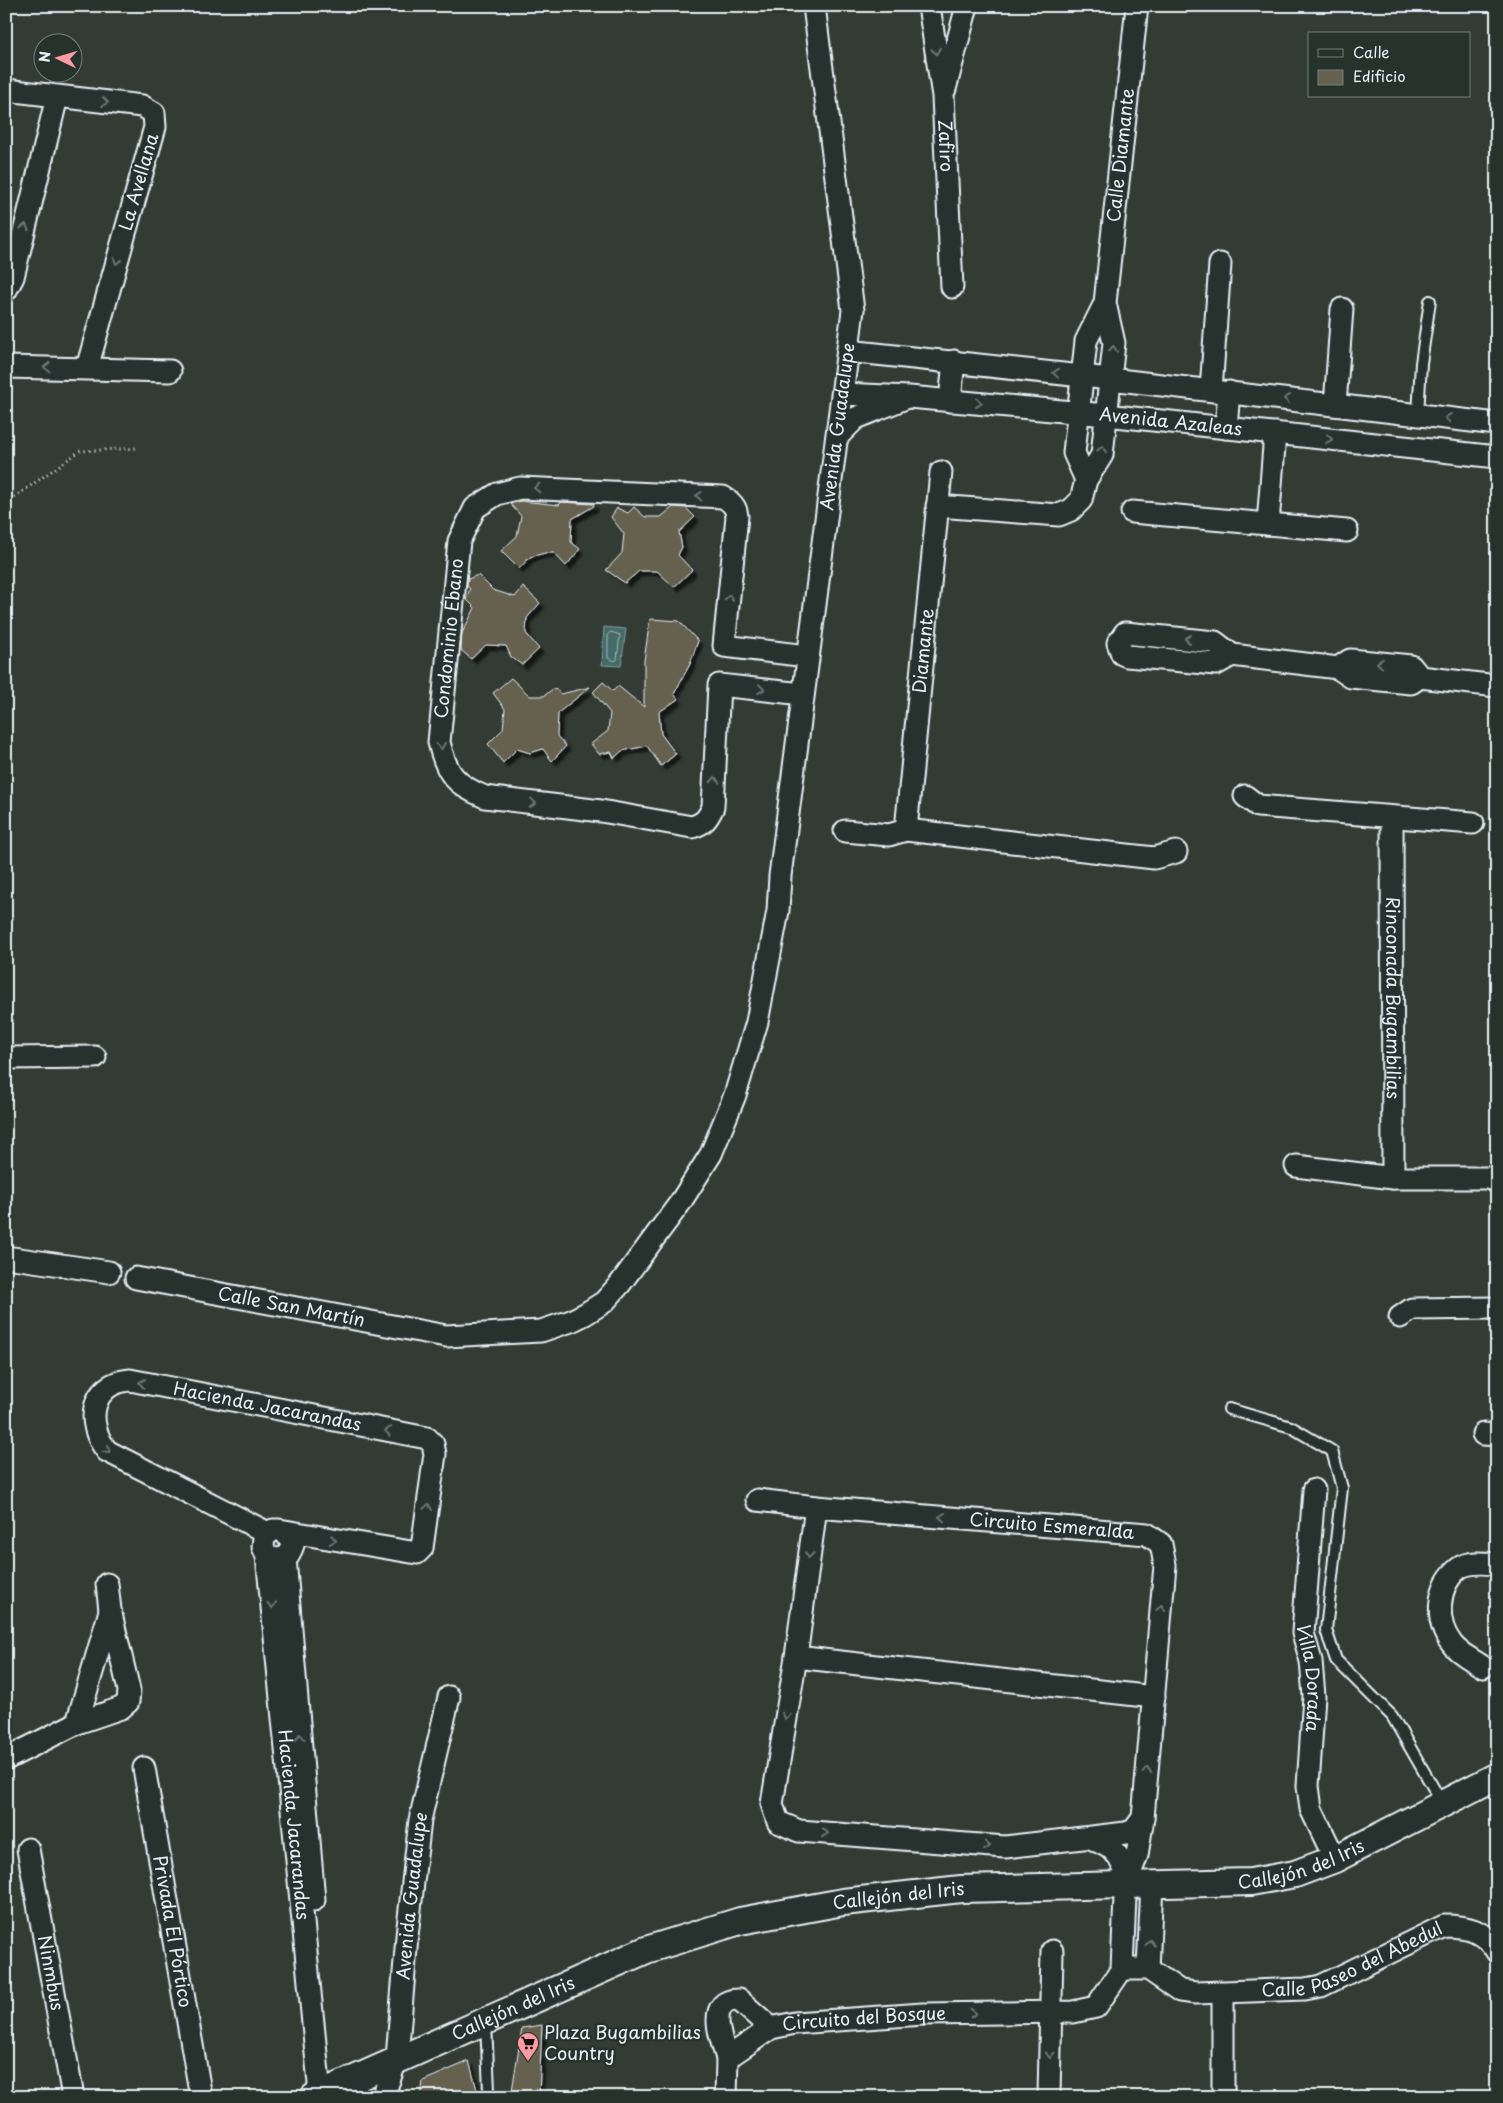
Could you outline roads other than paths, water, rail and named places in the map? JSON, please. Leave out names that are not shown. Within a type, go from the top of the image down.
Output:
[{"type":"street","name":"Avenida Guadalupe","points":[[783,847],[853,310],[814,6]]},
{"type":"street","name":"Zafiro","points":[[929,6],[943,96],[952,286]]},
{"type":"street","points":[[943,96],[967,6]]},
{"type":"street","name":"Calle Diamante","points":[[938,506],[1059,515],[1071,510],[1081,500],[1086,480],[1102,455],[1114,343],[1105,302],[1136,6]]},
{"type":"street","name":"La Avellana","points":[[6,90],[142,106],[154,113],[156,120],[87,368]]},
{"type":"street","points":[[6,290],[13,277],[57,97]]},
{"type":"street","points":[[1220,264],[1220,391],[1226,428]]},
{"type":"street","name":"Calle Diamante","points":[[1086,480],[1074,453],[1078,412],[1086,341],[1105,302]]},
{"type":"street","points":[[1336,405],[1342,309]]},
{"type":"street","points":[[853,310],[867,336],[888,354]]},
{"type":"street","name":"Avenida Azaleas","points":[[848,351],[1110,378],[1497,424]]},
{"type":"street","points":[[950,401],[954,361]]},
{"type":"street","points":[[6,367],[170,371]]},
{"type":"street","name":"Avenida Azaleas","points":[[843,394],[909,397],[1078,412],[1497,457]]},
{"type":"street","points":[[837,437],[856,418],[909,397]]},
{"type":"street","points":[[1268,524],[1275,433]]},
{"type":"street","name":"Diamante","points":[[906,830],[941,472]]},
{"type":"street","name":"Condominio Ébano","points":[[803,694],[719,685],[713,807],[709,816],[701,824],[682,826],[601,811],[485,797],[468,790],[453,778],[443,761],[439,742],[459,541],[475,508],[497,494],[520,488],[723,497],[736,510],[737,516],[724,646],[807,656]]},
{"type":"street","points":[[1132,512],[1347,531]]},
{"type":"street","points":[[1232,655],[1338,668],[1350,660],[1411,666],[1420,677],[1497,686]]},
{"type":"street","points":[[1245,796],[1258,806],[1473,823]]},
{"type":"street","name":"Rinconada Bugambilias","points":[[1392,818],[1392,1178]]},
{"type":"street","points":[[845,831],[889,835],[906,830],[1154,858],[1176,852]]},
{"type":"street","name":"Calle San Martín","points":[[136,1278],[446,1336],[541,1331],[585,1314],[604,1302],[680,1203],[711,1154],[736,1095],[754,1031],[770,960],[778,911],[783,847]]},
{"type":"street","points":[[6,1058],[95,1057]]},
{"type":"street","points":[[1296,1166],[1392,1178],[1494,1178]]},
{"type":"street","points":[[6,1256],[109,1272]]},
{"type":"street","points":[[1400,1317],[1412,1309],[1497,1308]]},
{"type":"street","name":"Hacienda Jacarandas","points":[[276,1533],[417,1553],[422,1548],[435,1454],[433,1444],[427,1438],[130,1380],[119,1381],[101,1394],[94,1405],[94,1418],[96,1433],[107,1451],[276,1533],[293,1545],[276,1557],[319,2027],[322,2093]]},
{"type":"street","name":"Villa Dorada","points":[[1314,1490],[1303,1625],[1303,1633],[1311,1661],[1314,1696],[1308,1786],[1311,1809],[1335,1859]]},
{"type":"street","name":"Circuito Esmeralda","points":[[757,1500],[816,1507],[1147,1534],[1154,1537],[1161,1544],[1165,1565],[1143,1818],[1138,1855],[1126,1885]]},
{"type":"street","points":[[816,1507],[796,1656],[772,1804],[778,1822],[799,1831],[1005,1848],[1126,1833],[1134,1830],[1143,1818]]},
{"type":"street","points":[[1483,1667],[1453,1646],[1443,1628],[1440,1608],[1445,1585],[1460,1568],[1478,1563],[1497,1564]]},
{"type":"street","points":[[6,1759],[77,1723],[121,1708],[128,1702],[129,1690],[110,1610],[107,1584]]},
{"type":"street","points":[[77,1723],[110,1610]]},
{"type":"street","points":[[796,1656],[1154,1697]]},
{"type":"street","name":"Avenida Guadalupe","points":[[383,2097],[397,2058],[407,1936],[420,1820],[449,1697]]},
{"type":"street","name":"Privada El Pórtico","points":[[144,1768],[201,2097]]},
{"type":"street","name":"Callejón del Iris","points":[[322,2093],[397,2058],[646,1950],[740,1921],[843,1902],[961,1888],[1251,1882],[1295,1874],[1335,1859],[1497,1776]]},
{"type":"street","points":[[1052,2012],[1073,2012],[1096,2006],[1122,1969],[1126,1872],[1118,1856],[1106,1844],[1091,1838]]},
{"type":"street","name":"Ninmbus","points":[[28,1849],[72,2097]]},
{"type":"street","points":[[1122,1969],[1148,1969],[1152,1884]]},
{"type":"street","name":"Calle Paseo del Abedul","points":[[1148,1969],[1180,1991],[1223,1993],[1321,1986],[1444,1926],[1462,1926],[1478,1930],[1486,1936],[1497,1952]]},
{"type":"street","points":[[1049,2097],[1052,1951]]},
{"type":"street","points":[[1223,1993],[1223,2097]]},
{"type":"street","points":[[726,2097],[727,2058],[717,2024],[718,2014],[724,2005],[734,2000],[739,2000],[771,2028]]},
{"type":"street","name":"Circuito del Bosque","points":[[727,2058],[771,2028],[794,2023],[923,2014],[1052,2012]]},
{"type":"lane","points":[[1418,415],[1421,363],[1430,301]]},
{"type":"lane","points":[[1229,1409],[1291,1427],[1332,1451],[1342,1488],[1326,1630],[1336,1660],[1392,1716],[1436,1790],[1442,1804]]},
{"type":"lane","points":[[486,2020],[489,2090]]},
{"type":"water","points":[[604,627],[626,629],[621,666],[602,665]]},
{"type":"place","name":"Plaza Bugambilias Country","points":[[528,2062]]}]
